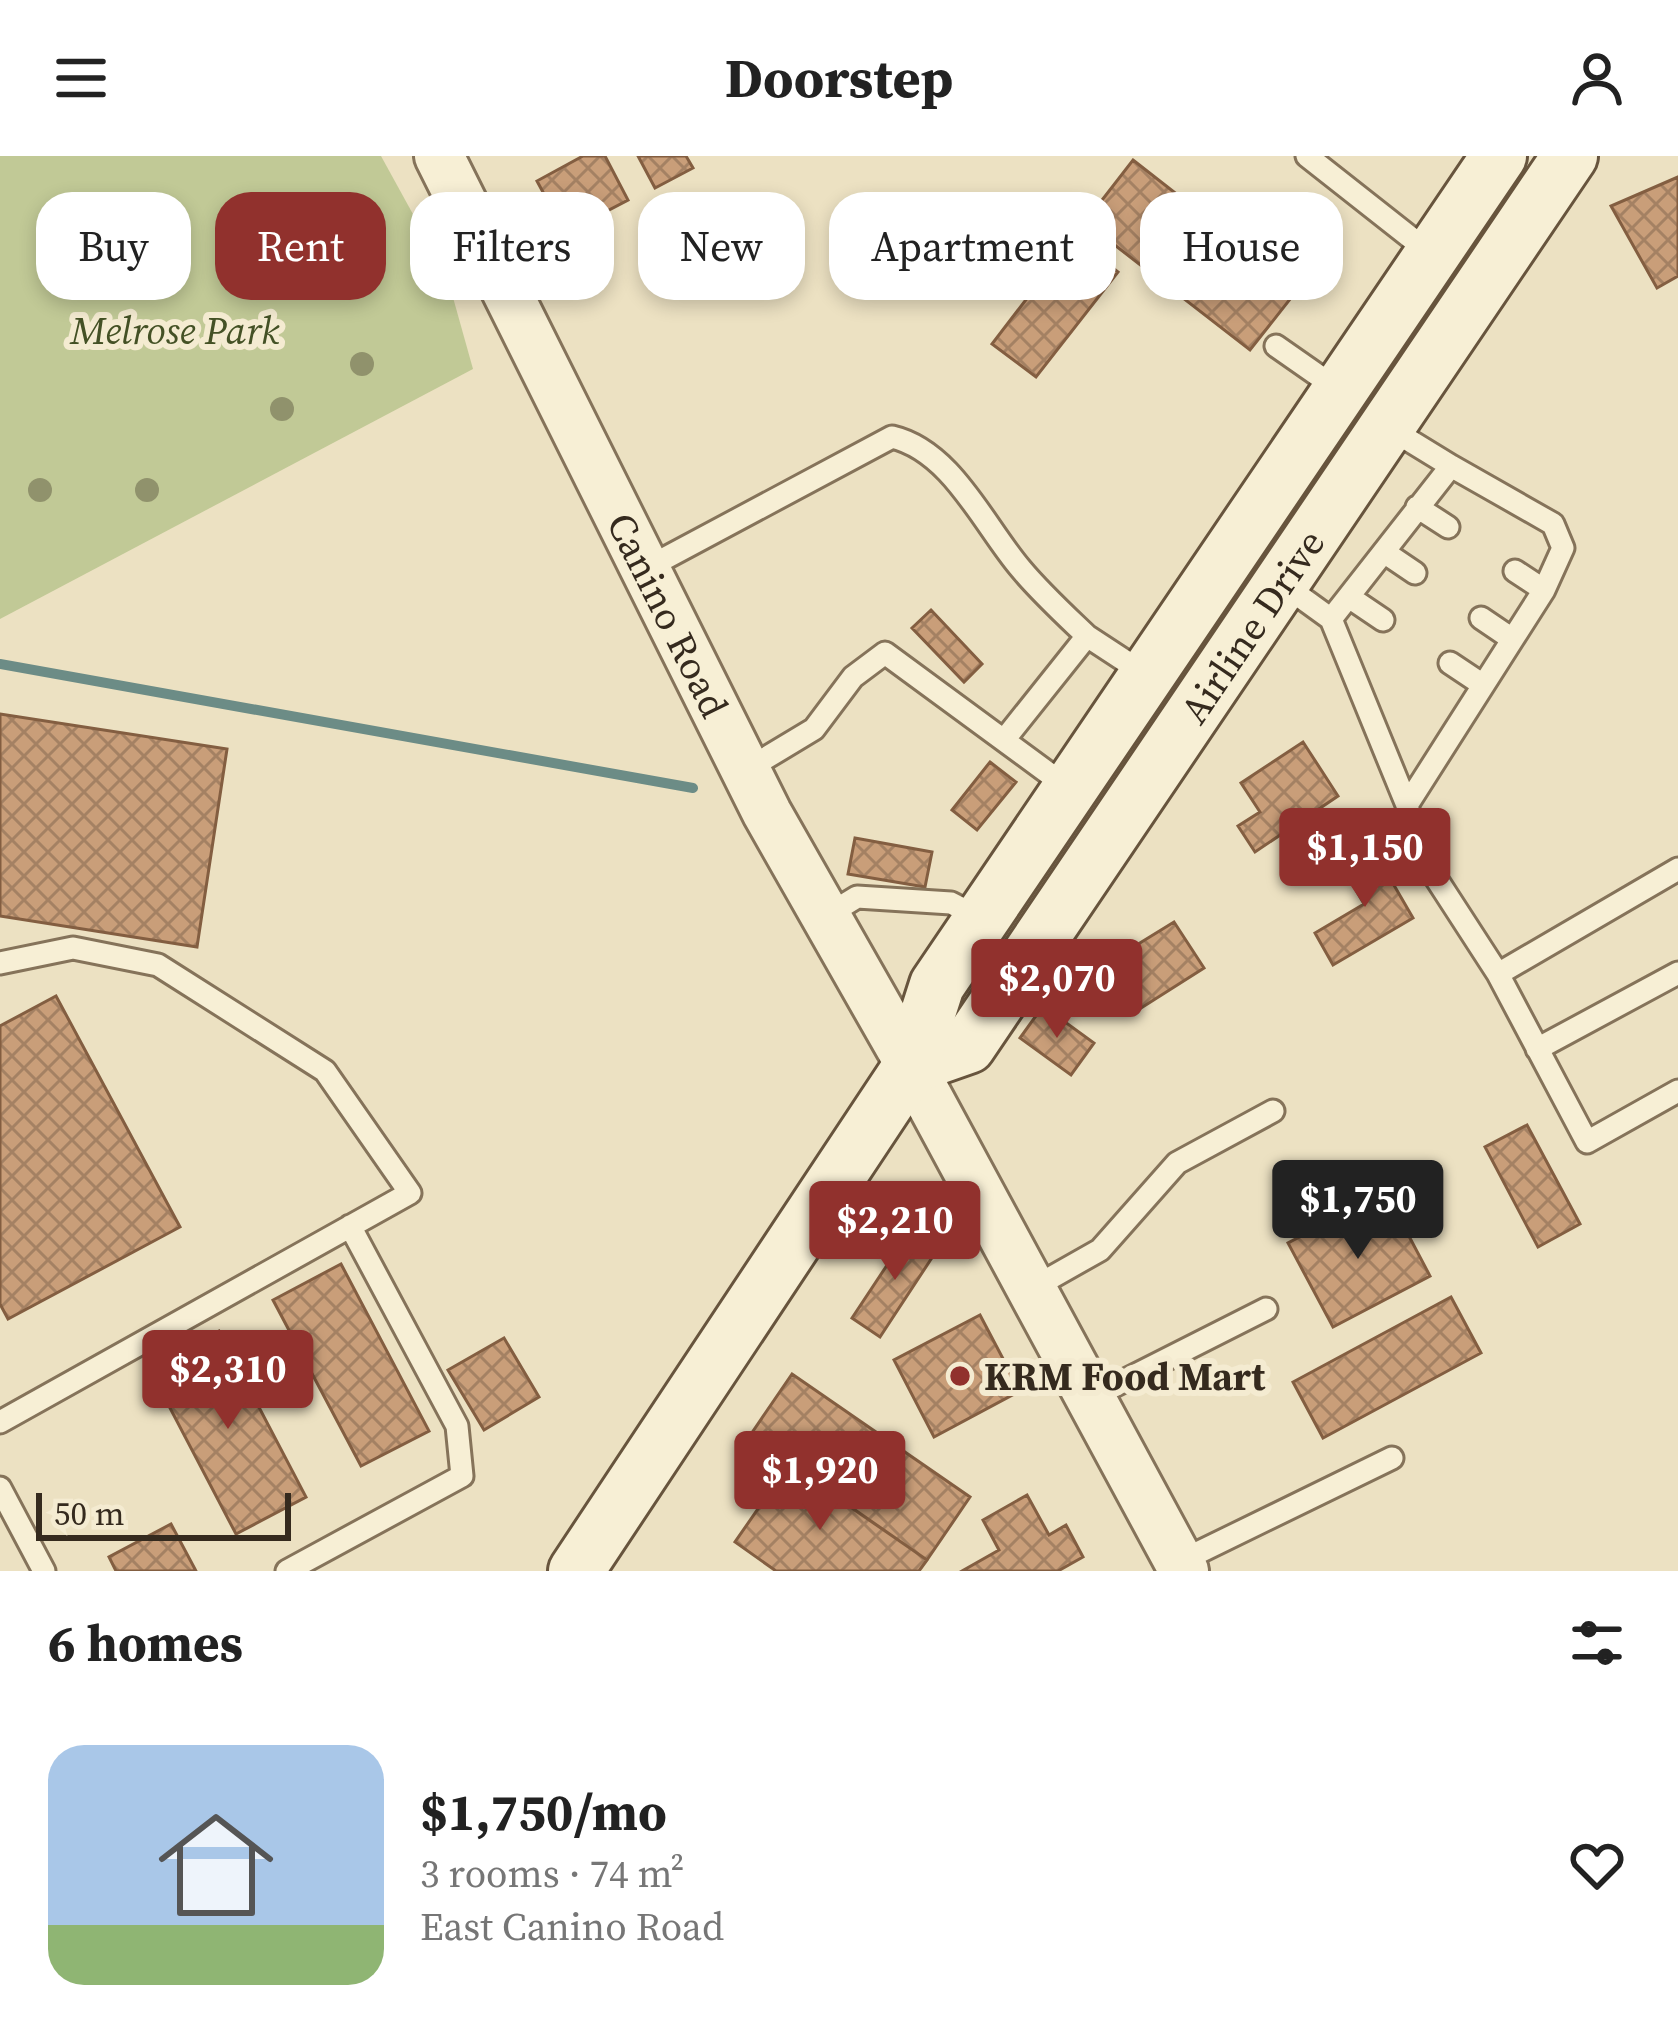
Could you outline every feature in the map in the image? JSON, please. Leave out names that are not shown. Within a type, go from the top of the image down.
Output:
[{"type":"main road","name":"Airline Drive","points":[[911,1066],[968,1046],[1570,156]]},
{"type":"main road","name":"Airline Drive","points":[[575,1571],[911,1066],[937,985],[1435,256],[1484,168]]},
{"type":"main road","points":[[1339,391],[1389,428]]},
{"type":"street","name":"Canino Road","points":[[439,156],[746,770],[1181,1567]]},
{"type":"lane","points":[[1307,156],[1435,256]]},
{"type":"lane","points":[[1276,346],[1339,391]]},
{"type":"lane","points":[[1389,428],[1553,524],[1563,548],[1544,590],[1407,805]]},
{"type":"lane","points":[[645,570],[892,437],[919,447],[937,462],[1018,566],[1087,635],[1148,676]]},
{"type":"lane","points":[[1331,619],[1451,466]]},
{"type":"lane","points":[[1418,507],[1448,527]]},
{"type":"lane","points":[[1384,552],[1415,573]]},
{"type":"lane","points":[[1515,571],[1544,590]]},
{"type":"lane","points":[[1284,585],[1331,619],[1407,805],[1419,852],[1498,974],[1587,1142],[1678,1091]]},
{"type":"lane","points":[[1349,597],[1383,620]]},
{"type":"lane","points":[[1481,618],[1512,639]]},
{"type":"lane","points":[[1004,740],[1087,635]]},
{"type":"lane","points":[[746,770],[814,729],[854,677],[885,653],[1071,790]]},
{"type":"lane","points":[[1450,663],[1483,685]]},
{"type":"lane","points":[[1498,974],[1678,869]]},
{"type":"lane","points":[[826,916],[857,897],[951,903],[982,920]]},
{"type":"lane","points":[[0,963],[73,948],[158,965],[325,1071],[410,1192],[0,1423]]},
{"type":"lane","points":[[1538,1049],[1678,973]]},
{"type":"lane","points":[[1030,1289],[1100,1250],[1177,1163],[1273,1111]]},
{"type":"lane","points":[[287,1571],[463,1476],[457,1426],[350,1226]]},
{"type":"lane","points":[[1090,1398],[1266,1310]]},
{"type":"lane","points":[[1181,1567],[1392,1457]]},
{"type":"lane","points":[[0,1488],[44,1571]]},
{"type":"green space","name":"Melrose Park","points":[[0,156],[381,156],[410,209],[410,300],[454,300],[473,369],[0,619]]},
{"type":"building","points":[[583,156],[605,156],[628,200],[614,207],[614,192],[543,192],[537,181]]},
{"type":"building","points":[[638,156],[686,156],[693,168],[655,188]]},
{"type":"building","points":[[1133,160],[1174,192],[1140,192],[1140,265],[1116,246],[1116,192],[1108,192]]},
{"type":"building","points":[[1678,177],[1678,276],[1657,288],[1611,206]]},
{"type":"building","points":[[1026,300],[1096,300],[1036,377],[992,344]]},
{"type":"building","points":[[1186,300],[1289,300],[1250,350]]},
{"type":"building","points":[[931,610],[982,664],[964,682],[912,628]]},
{"type":"building","points":[[0,714],[227,749],[197,947],[0,916]]},
{"type":"building","points":[[1303,742],[1338,796],[1255,852],[1238,826],[1260,812],[1241,783]]},
{"type":"building","points":[[990,762],[1016,782],[977,830],[952,810]]},
{"type":"building","points":[[855,838],[932,852],[925,887],[848,874]]},
{"type":"building","points":[[1373,849],[1413,918],[1333,965],[1315,933],[1364,904],[1342,866]]},
{"type":"building","points":[[1174,922],[1204,968],[1138,1010],[1109,962]]},
{"type":"building","points":[[56,996],[180,1227],[8,1319],[0,1304],[0,1026]]},
{"type":"building","points":[[1043,1006],[1094,1043],[1071,1075],[1020,1038]]},
{"type":"building","points":[[1527,1125],[1580,1224],[1538,1247],[1485,1147]]},
{"type":"building","points":[[1371,1200],[1386,1229],[1401,1221],[1430,1276],[1333,1327],[1288,1243]]},
{"type":"building","points":[[911,1229],[939,1247],[880,1337],[852,1318]]},
{"type":"building","points":[[341,1264],[429,1431],[361,1466],[273,1300]]},
{"type":"building","points":[[1451,1297],[1481,1353],[1323,1438],[1293,1382]]},
{"type":"building","points":[[980,1315],[1020,1391],[934,1437],[894,1360]]},
{"type":"building","points":[[219,1331],[306,1497],[236,1534],[149,1368]]},
{"type":"building","points":[[504,1338],[539,1397],[484,1430],[448,1370]]},
{"type":"building","points":[[792,1374],[970,1497],[927,1560],[749,1437]]},
{"type":"building","points":[[789,1464],[927,1560],[919,1571],[776,1571],[735,1542]]},
{"type":"building","points":[[1027,1495],[1049,1535],[1066,1525],[1083,1557],[1058,1571],[962,1571],[999,1550],[983,1520]]},
{"type":"building","points":[[171,1524],[196,1571],[116,1571],[109,1557]]},
{"type":"waterway","points":[[0,664],[693,788]]},
{"type":"place","name":"KRM Food Mart","points":[[960,1376]]}]
